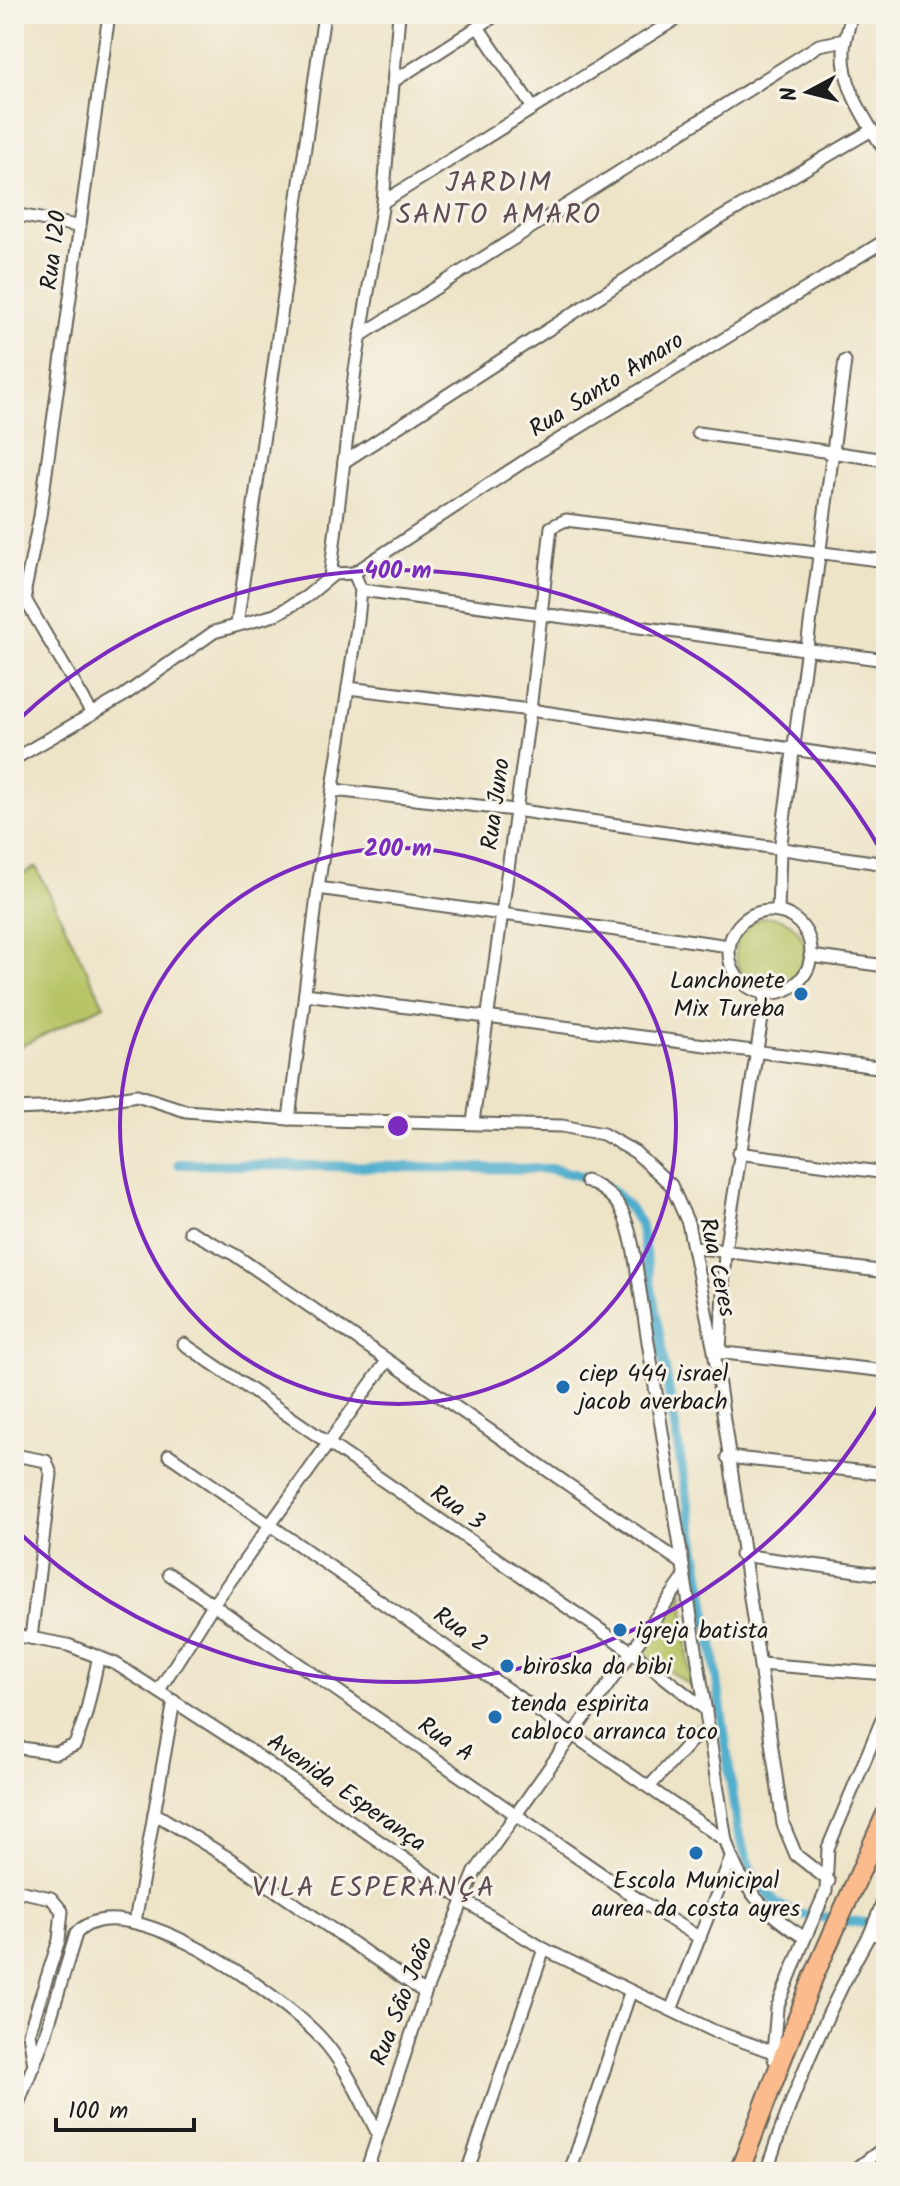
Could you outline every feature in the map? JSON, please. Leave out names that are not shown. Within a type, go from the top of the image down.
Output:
[{"type":"highway","points":[[739,2172],[775,2062],[886,1814]]},
{"type":"street","name":"Rua 120","points":[[26,601],[109,14]]},
{"type":"street","points":[[237,624],[324,14]]},
{"type":"street","points":[[330,577],[360,336],[383,202],[399,14]]},
{"type":"street","points":[[394,81],[498,14]]},
{"type":"street","points":[[383,202],[684,14]]},
{"type":"street","points":[[851,14],[844,57],[851,88],[886,153]]},
{"type":"street","points":[[478,27],[533,108]]},
{"type":"street","points":[[360,336],[819,45],[845,40]]},
{"type":"street","points":[[344,462],[714,222],[872,130]]},
{"type":"street","points":[[14,214],[77,226]]},
{"type":"street","name":"Rua Santo Amaro","points":[[354,573],[529,458],[886,240]]},
{"type":"street","points":[[778,912],[780,850],[845,361]]},
{"type":"street","points":[[698,433],[886,460]]},
{"type":"street","name":"Rua Juno","points":[[473,1122],[485,1017],[530,710],[551,527],[560,520],[822,551]]},
{"type":"street","points":[[822,551],[886,561]]},
{"type":"street","points":[[14,759],[123,696],[206,636],[283,611],[330,577],[354,573],[361,590],[318,888],[289,1119]]},
{"type":"street","points":[[361,590],[540,616],[809,647],[886,660]]},
{"type":"street","points":[[14,608],[26,601],[91,712]]},
{"type":"street","points":[[348,688],[530,710],[886,763]]},
{"type":"street","points":[[333,790],[515,810],[886,864]]},
{"type":"street","points":[[318,888],[729,946]]},
{"type":"street","points":[[759,912],[778,912],[802,928],[810,956],[806,971],[796,984],[782,992],[766,993],[752,989],[740,980],[729,946],[732,935],[743,920],[759,912]]},
{"type":"street","points":[[810,956],[886,966]]},
{"type":"street","points":[[766,993],[738,1153],[725,1251],[717,1352],[886,1371]]},
{"type":"street","points":[[305,994],[886,1068]]},
{"type":"street","name":"Rua Ceres","points":[[14,1109],[63,1107],[131,1095],[186,1111],[289,1119],[562,1126],[612,1139],[642,1158],[671,1185],[688,1223],[717,1352],[741,1555],[775,1778],[789,1845],[827,1886]]},
{"type":"street","points":[[738,1153],[886,1173]]},
{"type":"street","points":[[586,1181],[609,1192],[627,1219],[726,1841],[741,1882],[757,1903],[805,1938]]},
{"type":"street","points":[[190,1231],[235,1255],[682,1563]]},
{"type":"street","points":[[693,1247],[886,1272]]},
{"type":"street","name":"Rua 3","points":[[184,1344],[631,1651],[706,1710]]},
{"type":"street","points":[[159,1690],[213,1605],[387,1361]]},
{"type":"street","points":[[14,1455],[46,1461],[51,1474],[31,1638]]},
{"type":"street","name":"Rua 2","points":[[169,1455],[726,1841]]},
{"type":"street","points":[[727,1457],[886,1474]]},
{"type":"street","points":[[741,1555],[886,1575]]},
{"type":"street","name":"Rua A","points":[[169,1574],[700,1938]]},
{"type":"street","name":"Rua São João","points":[[366,2172],[425,1993],[475,1872],[515,1813],[574,1737],[684,1578]]},
{"type":"street","name":"Avenida Esperança","points":[[14,1635],[99,1656],[159,1690],[462,1899],[544,1949],[775,2062]]},
{"type":"street","points":[[14,1747],[56,1753],[75,1745],[99,1656]]},
{"type":"street","points":[[760,1664],[886,1674]]},
{"type":"street","points":[[135,1922],[174,1701]]},
{"type":"street","points":[[775,2062],[777,2008],[827,1886],[825,1860],[828,1848],[886,1710]]},
{"type":"street","points":[[649,1787],[691,1741],[709,1728]]},
{"type":"street","points":[[154,1813],[242,1867],[425,1993]]},
{"type":"street","points":[[671,2010],[731,1858]]},
{"type":"street","points":[[14,1890],[51,1898],[62,1911],[59,1940],[29,2033],[34,2065]]},
{"type":"street","points":[[766,2172],[810,2050],[884,1900]]},
{"type":"street","points":[[14,2114],[60,1993],[76,1934],[96,1922],[135,1922],[191,1944],[303,2020],[341,2064],[377,2132]]},
{"type":"street","points":[[871,1931],[886,1936]]},
{"type":"street","points":[[467,2172],[544,1949]]},
{"type":"street","points":[[570,2172],[630,1993]]},
{"type":"street","points":[[852,2172],[886,2146]]},
{"type":"green space","points":[[36,867],[104,1005],[14,1050],[14,878]]},
{"type":"green space","points":[[770,917],[795,927],[805,952],[795,977],[770,987],[745,977],[735,952],[745,927]]},
{"type":"green space","points":[[683,1592],[690,1686],[641,1650]]},
{"type":"waterway","points":[[179,1164],[551,1169],[602,1184],[621,1199],[640,1223],[713,1650],[737,1828],[752,1874],[777,1904],[794,1913],[886,1926]]},
{"type":"place","name":"Lanchonete Mix Tureba","points":[[801,994]]},
{"type":"place","name":"ciep 444 israel jacob averbach","points":[[563,1387]]},
{"type":"place","name":"igreja batista","points":[[620,1630]]},
{"type":"place","name":"biroska da bibi","points":[[507,1666]]},
{"type":"place","name":"tenda espirita cabloco arranca toco","points":[[495,1717]]},
{"type":"place","name":"Escola Municipal aurea da costa ayres","points":[[696,1853]]},
{"type":"district","name":"JARDIM SANTO AMARO","points":[[499,197]]},
{"type":"district","name":"VILA ESPERANÇA","points":[[374,1886]]}]
